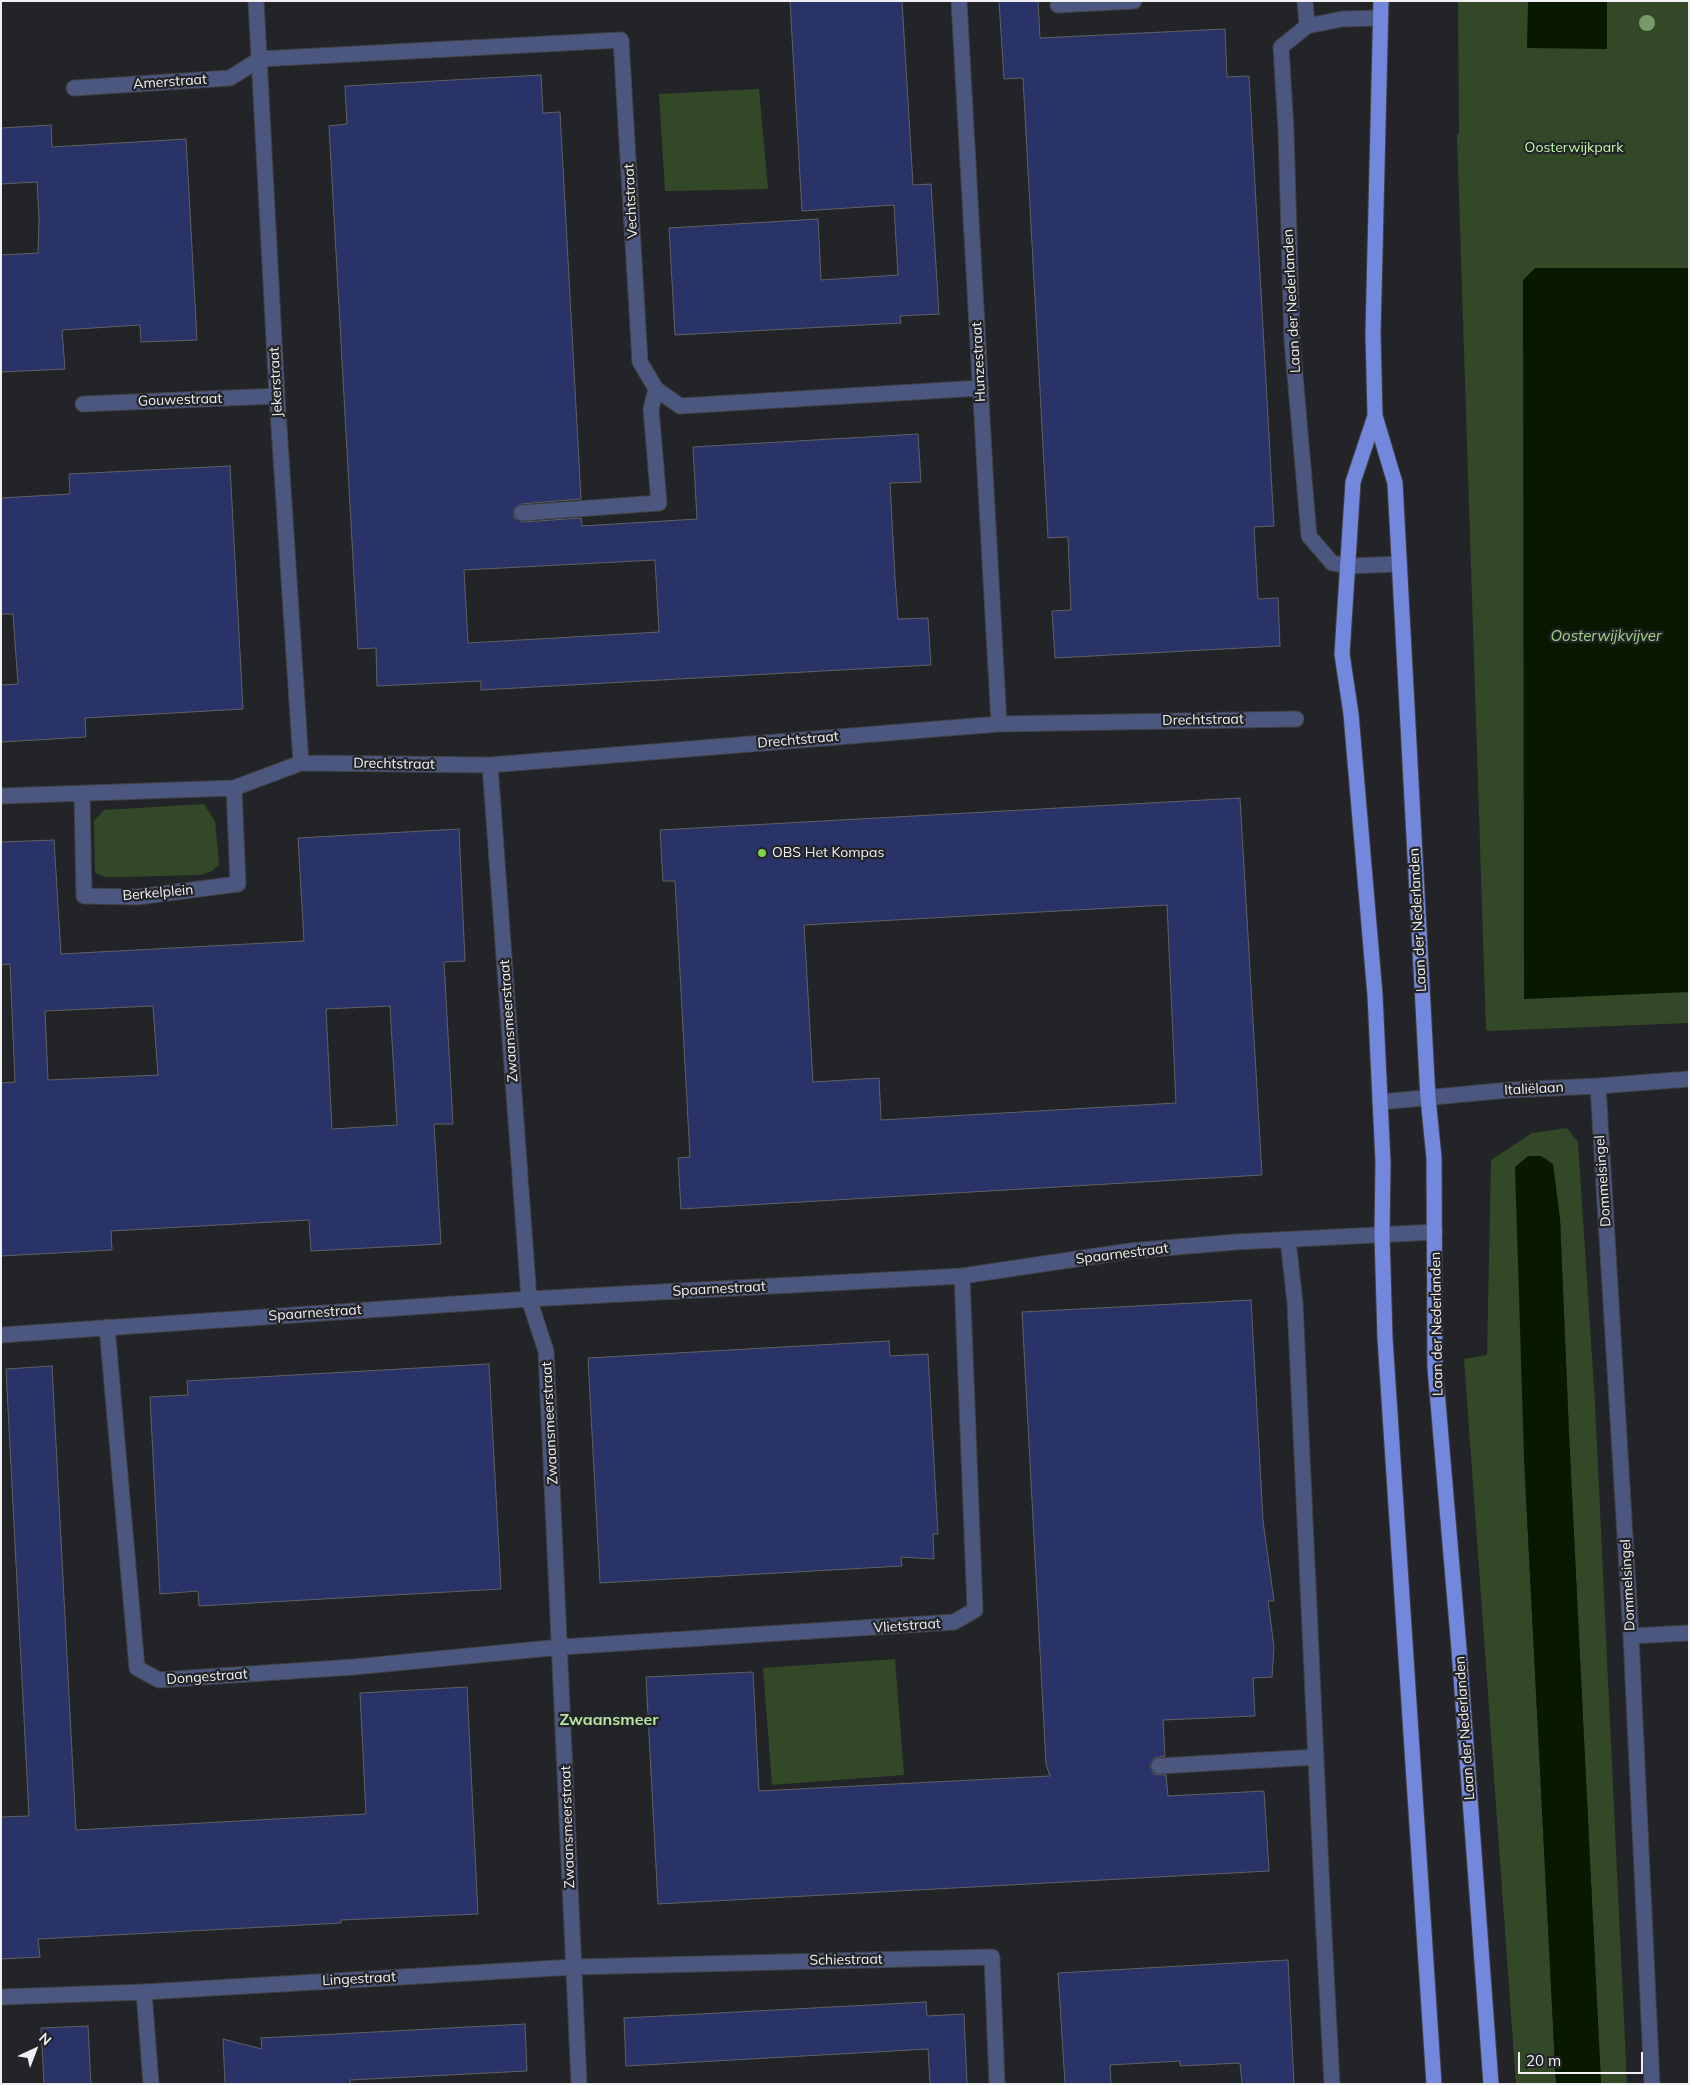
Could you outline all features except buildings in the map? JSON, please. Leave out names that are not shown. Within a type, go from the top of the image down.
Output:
[{"type":"main road","name":"Laan der Nederlanden","points":[[1381,1],[1373,334],[1375,416],[1395,483],[1428,1098],[1434,1158],[1435,1367],[1459,1649],[1491,2084]]},
{"type":"main road","name":"Laan der Nederlanden","points":[[1375,416],[1353,482],[1342,654],[1351,714],[1375,995],[1383,1162],[1382,1235],[1385,1338],[1434,2084]]},
{"type":"street","name":"Jekerstraat","points":[[256,1],[277,396],[301,763]]},
{"type":"street","name":"Hunzestraat","points":[[958,1],[999,724]]},
{"type":"street","points":[[1058,5],[1134,1]]},
{"type":"street","points":[[1305,1],[1307,26]]},
{"type":"street","name":"Laan der Nederlanden","points":[[1380,18],[1342,19],[1307,26],[1281,47],[1292,340],[1309,536],[1332,563],[1348,566],[1399,564]]},
{"type":"street","name":"Vechtstraat","points":[[260,59],[621,40],[640,362],[656,389],[680,406],[981,388]]},
{"type":"street","name":"Amerstraat","points":[[74,88],[230,78],[260,59]]},
{"type":"street","points":[[522,513],[659,503],[651,409],[656,389]]},
{"type":"street","name":"Gouwestraat","points":[[83,404],[277,396]]},
{"type":"street","name":"Drechtstraat","points":[[301,763],[490,765],[999,724],[1296,719]]},
{"type":"street","points":[[1,796],[234,788],[301,763]]},
{"type":"street","name":"Zwaansmeerstraat","points":[[490,765],[529,1299],[546,1351],[561,1646],[579,2084]]},
{"type":"street","name":"Berkelplein","points":[[82,794],[84,896],[137,897],[238,884],[234,788]]},
{"type":"street","name":"Italiëlaan","points":[[1380,1102],[1508,1090],[1689,1079]]},
{"type":"street","name":"Dommelsingel","points":[[1598,1086],[1631,1636],[1652,2084]]},
{"type":"street","name":"Spaarnestraat","points":[[1,1335],[529,1299],[962,1276],[1130,1251],[1236,1242],[1435,1232]]},
{"type":"street","points":[[1288,1240],[1295,1303],[1332,2084]]},
{"type":"street","name":"Vlietstraat","points":[[561,1646],[954,1622],[975,1610],[962,1276]]},
{"type":"street","name":"Dongestraat","points":[[107,1327],[137,1668],[159,1680],[354,1668],[561,1646]]},
{"type":"street","points":[[1631,1636],[1689,1633]]},
{"type":"street","points":[[1158,1766],[1316,1757]]},
{"type":"street","name":"Schiestraat","points":[[574,1967],[992,1957],[997,2084]]},
{"type":"street","name":"Lingestraat","points":[[1,1996],[144,1992],[574,1967]]},
{"type":"street","points":[[144,1992],[151,2084]]},
{"type":"green space","name":"Oosterwijkpark","points":[[1458,1],[1689,1],[1689,1023],[1486,1030],[1457,135],[1459,134]]},
{"type":"green space","points":[[759,89],[768,189],[665,191],[659,94]]},
{"type":"green space","points":[[204,804],[215,821],[219,865],[212,871],[201,875],[120,877],[106,877],[95,873],[94,821],[104,810]]},
{"type":"green space","points":[[1567,1128],[1578,1142],[1595,1403],[1627,2084],[1601,2084],[1560,1218],[1524,1457],[1556,2084],[1516,2084],[1464,1359],[1487,1355],[1491,1160],[1532,1133]]},
{"type":"green space","points":[[895,1659],[904,1775],[772,1785],[763,1668]]},
{"type":"water","points":[[1528,1],[1607,1],[1607,49],[1527,48]]},
{"type":"water","name":"Oosterwijkvijver","points":[[1535,268],[1689,268],[1689,992],[1524,999],[1523,280]]},
{"type":"water","points":[[1528,1156],[1541,1156],[1553,1164],[1560,1218],[1601,2084],[1556,2084],[1524,1457],[1515,1167]]},
{"type":"place","name":"OBS Het Kompas","points":[[762,853]]},
{"type":"district","name":"Zwaansmeer","points":[[609,1720]]}]
